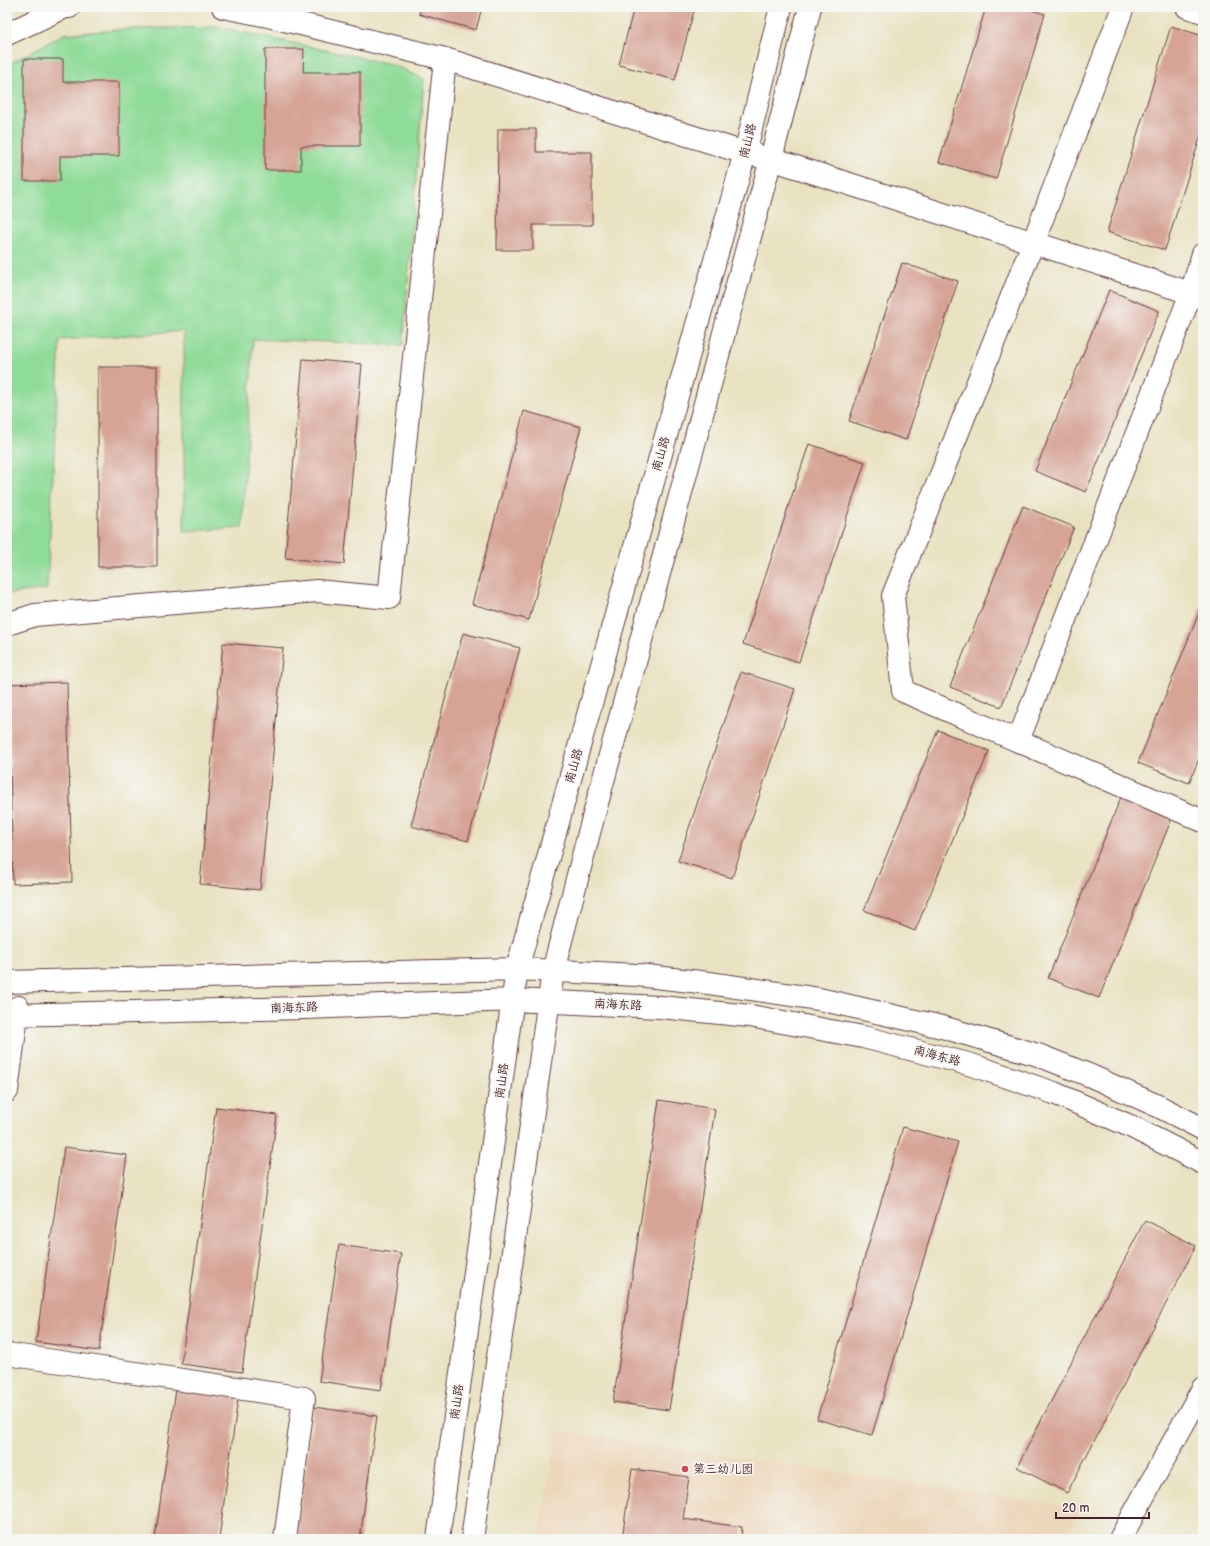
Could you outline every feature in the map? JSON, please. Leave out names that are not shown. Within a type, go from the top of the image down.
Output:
[{"type":"street","points":[[7,34],[69,7]]},
{"type":"street","points":[[223,7],[268,16],[445,59],[745,153],[771,159],[1197,295]]},
{"type":"street","name":"南山路","points":[[438,1539],[514,1000],[517,969],[745,153],[781,7]]},
{"type":"street","points":[[472,1539],[553,971],[771,159],[810,7]]},
{"type":"street","points":[[1124,7],[1033,243],[893,596],[903,691],[1203,821]]},
{"type":"street","points":[[1187,7],[1203,12]]},
{"type":"street","points":[[7,624],[35,615],[317,591],[389,598],[445,59]]},
{"type":"street","points":[[1018,741],[1197,295],[1203,254]]},
{"type":"street","points":[[7,982],[517,969],[637,974],[819,999],[942,1027],[1038,1055],[1091,1076],[1160,1107],[1203,1129]]},
{"type":"street","name":"南海东路","points":[[13,1011],[305,1008],[514,1000],[660,1007],[750,1016],[863,1037],[972,1065],[1054,1093],[1130,1126],[1203,1163]]},
{"type":"street","points":[[7,1091],[13,1011]]},
{"type":"street","points":[[7,1354],[304,1398],[285,1539]]},
{"type":"street","points":[[1120,1539],[1203,1388]]},
{"type":"shaded area","name":"第三幼儿园","points":[[557,1431],[1081,1508],[1066,1539],[539,1539]]},
{"type":"green space","points":[[217,27],[391,64],[424,79],[403,345],[253,339],[242,528],[184,531],[184,331],[60,340],[47,589],[7,594],[7,65],[64,34],[129,29]]},
{"type":"building","points":[[421,7],[482,7],[476,30],[419,14]]},
{"type":"building","points":[[634,7],[695,7],[675,80],[619,65]]},
{"type":"building","points":[[986,7],[1021,7],[1045,14],[996,179],[939,162]]},
{"type":"building","points":[[1171,26],[1203,36],[1203,128],[1165,250],[1107,232]]},
{"type":"building","points":[[265,49],[304,49],[303,72],[360,72],[360,146],[301,146],[301,170],[265,170]]},
{"type":"building","points":[[24,59],[63,59],[63,82],[119,82],[119,156],[60,156],[60,181],[24,181]]},
{"type":"building","points":[[498,129],[536,129],[536,152],[592,152],[592,225],[533,225],[533,250],[497,250]]},
{"type":"building","points":[[902,263],[958,281],[906,440],[849,421]]},
{"type":"building","points":[[1109,290],[1159,311],[1086,492],[1035,471]]},
{"type":"building","points":[[303,359],[362,364],[344,564],[285,558]]},
{"type":"building","points":[[98,367],[157,367],[157,567],[98,567]]},
{"type":"building","points":[[524,411],[581,427],[529,620],[472,604]]},
{"type":"building","points":[[809,444],[865,462],[799,662],[743,644]]},
{"type":"building","points":[[1023,506],[1074,527],[1001,707],[950,687]]},
{"type":"building","points":[[1203,603],[1203,749],[1189,783],[1138,763]]},
{"type":"building","points":[[463,633],[520,648],[468,841],[411,826]]},
{"type":"building","points":[[223,643],[283,648],[260,890],[200,884]]},
{"type":"building","points":[[741,672],[795,689],[732,878],[678,861]]},
{"type":"building","points":[[67,682],[72,882],[13,884],[8,684]]},
{"type":"building","points":[[938,730],[989,751],[915,931],[864,910]]},
{"type":"building","points":[[1121,797],[1172,818],[1099,998],[1048,978]]},
{"type":"building","points":[[659,1100],[715,1109],[669,1410],[613,1402]]},
{"type":"building","points":[[216,1107],[277,1115],[242,1372],[181,1364]]},
{"type":"building","points":[[903,1127],[958,1142],[872,1435],[817,1419]]},
{"type":"building","points":[[64,1147],[127,1155],[99,1351],[36,1342]]},
{"type":"building","points":[[1145,1220],[1196,1246],[1067,1493],[1017,1467]]},
{"type":"building","points":[[339,1245],[401,1254],[381,1390],[319,1381]]},
{"type":"building","points":[[176,1389],[238,1398],[219,1539],[155,1539]]},
{"type":"building","points":[[314,1407],[377,1416],[360,1539],[296,1539]]},
{"type":"building","points":[[632,1469],[689,1477],[683,1519],[742,1527],[741,1539],[622,1539]]},
{"type":"place","name":"第三幼儿园","points":[[685,1469]]}]
